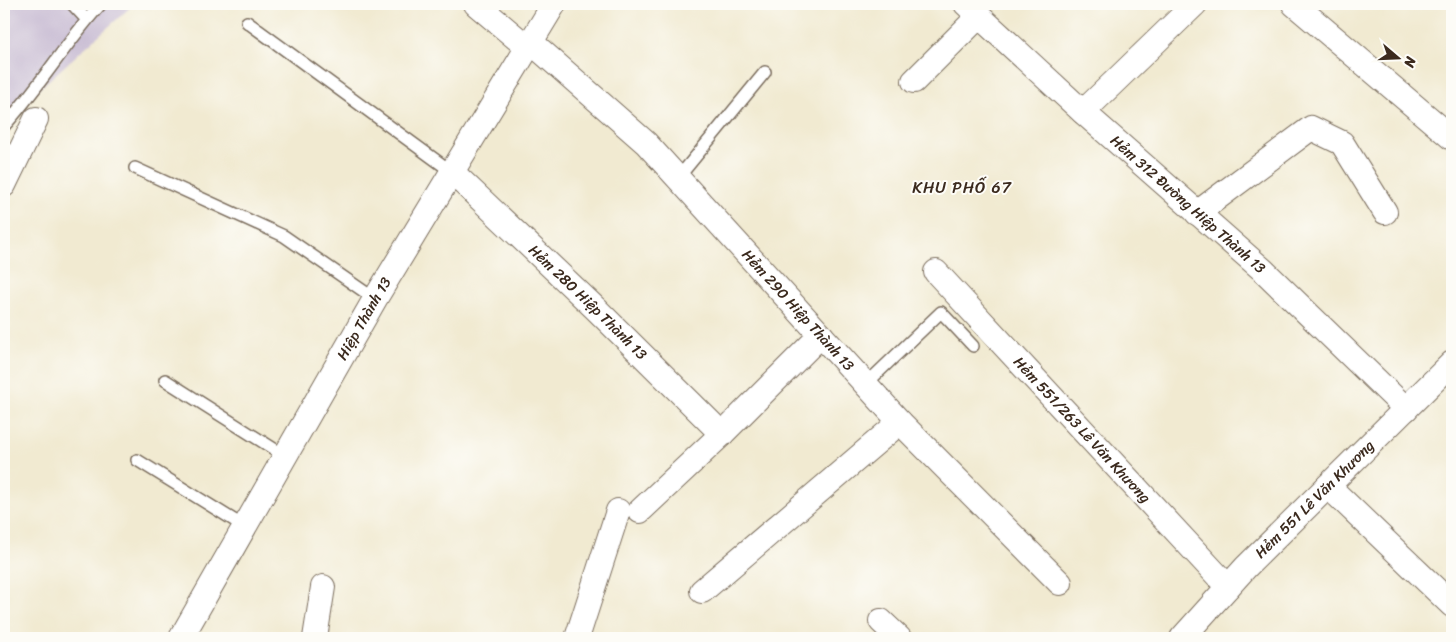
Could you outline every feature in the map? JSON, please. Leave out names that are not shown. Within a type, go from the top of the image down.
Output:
[{"type":"street","name":"Hẻm 290 Hiệp Thành 13","points":[[476,4],[529,44],[646,143],[900,422],[1060,583]]},
{"type":"street","name":"Hiệp Thành 13","points":[[182,638],[374,299],[554,4]]},
{"type":"street","points":[[1083,112],[1196,4]]},
{"type":"street","points":[[1294,4],[1452,138]]},
{"type":"street","points":[[914,81],[973,10]]},
{"type":"street","name":"Hẻm 312 Đường Hiệp Thành 13","points":[[973,10],[1083,112],[1264,271],[1406,409]]},
{"type":"street","points":[[4,185],[36,120]]},
{"type":"street","points":[[1197,213],[1311,128],[1342,143],[1385,212]]},
{"type":"street","name":"Hẻm 280 Hiệp Thành 13","points":[[452,172],[595,308],[722,434]]},
{"type":"street","name":"Hẻm 551/263 Lê Văn Khương","points":[[936,272],[1228,588]]},
{"type":"street","points":[[577,638],[629,511],[722,434],[821,335]]},
{"type":"street","name":"Hẻm 551 Lê Văn Khương","points":[[1182,638],[1328,486],[1452,363]]},
{"type":"street","points":[[702,591],[900,422]]},
{"type":"street","points":[[1328,486],[1452,605]]},
{"type":"street","points":[[315,638],[324,587]]},
{"type":"street","points":[[881,621],[899,638]]},
{"type":"lane","points":[[72,4],[86,20]]},
{"type":"lane","points":[[4,126],[25,104],[86,20],[101,4]]},
{"type":"lane","points":[[247,22],[452,172]]},
{"type":"lane","points":[[678,178],[765,72]]},
{"type":"lane","points":[[136,168],[284,236],[374,299]]},
{"type":"lane","points":[[866,384],[941,312],[973,346]]},
{"type":"lane","points":[[165,380],[285,456]]},
{"type":"lane","points":[[137,460],[245,527]]},
{"type":"shaded area","points":[[4,4],[134,4],[4,120]]},
{"type":"district","name":"KHU PHỐ 67","points":[[962,187]]}]
